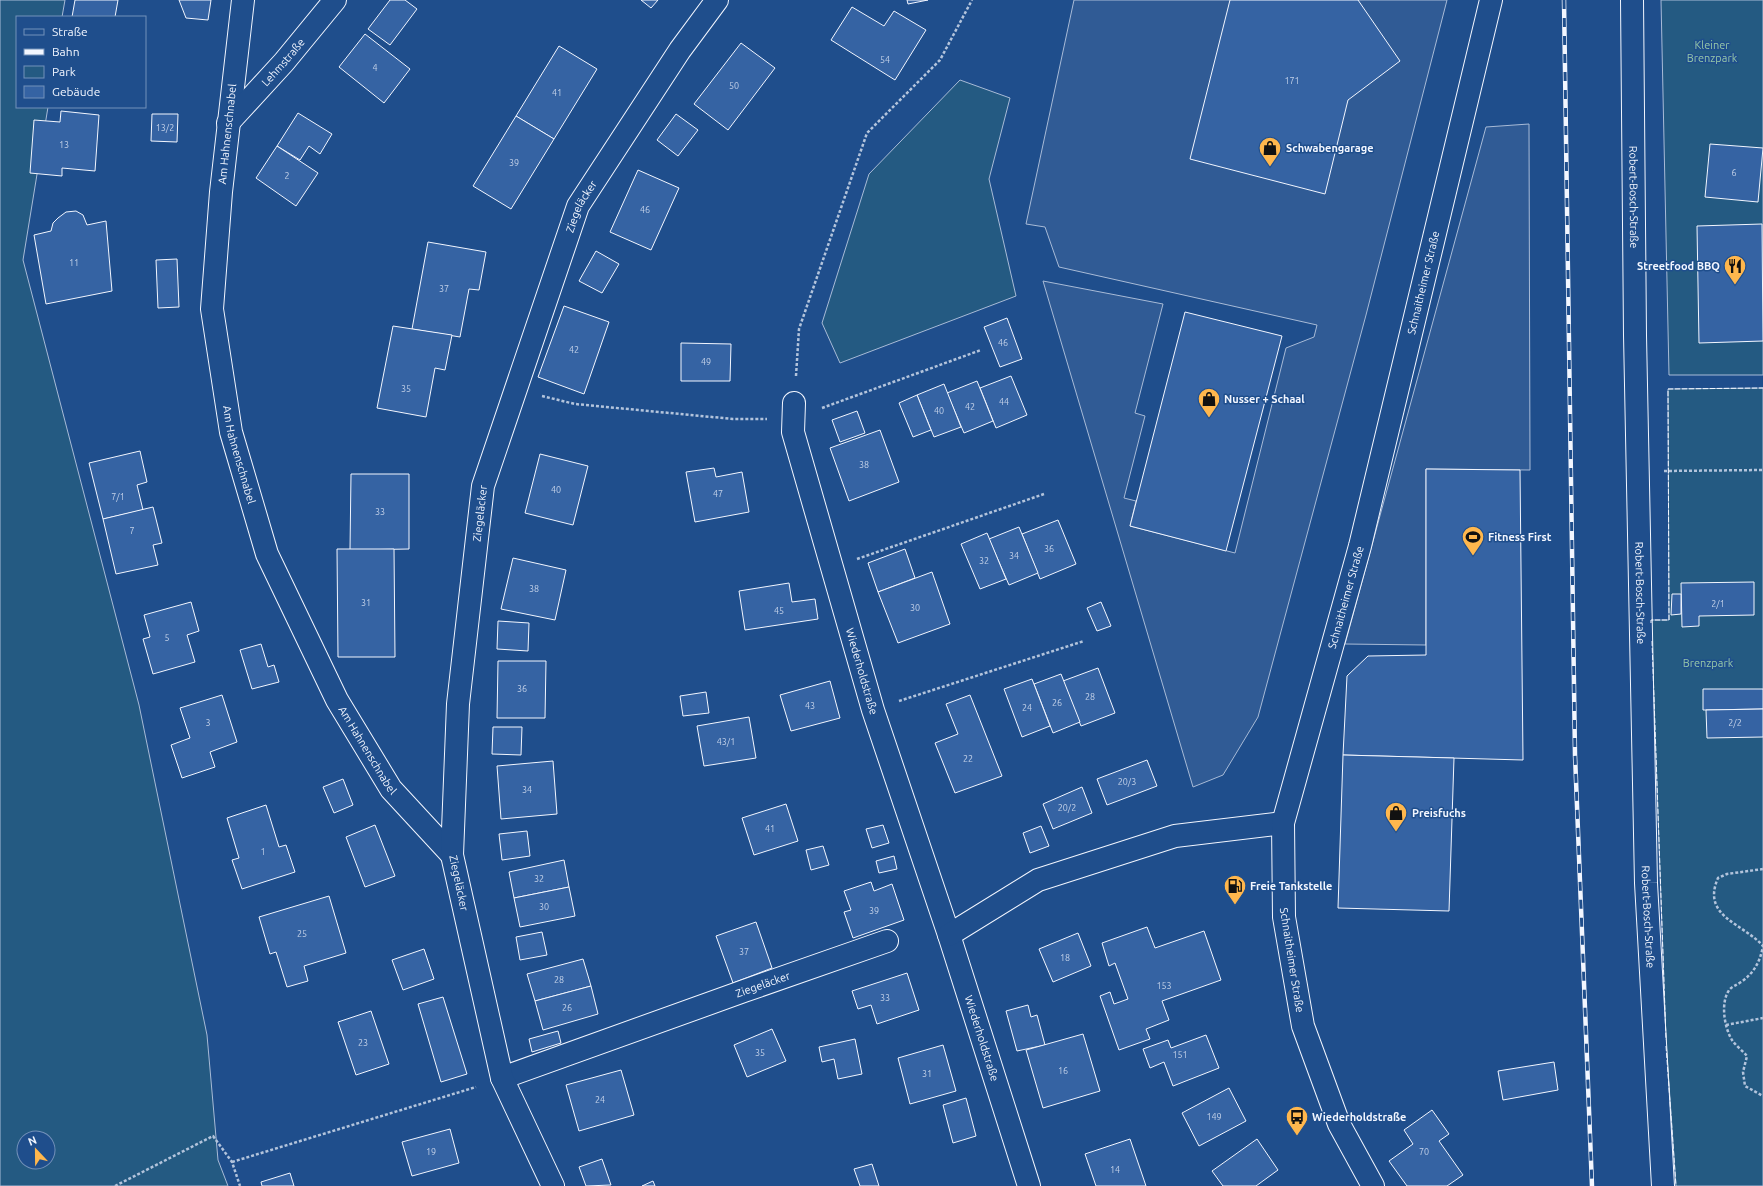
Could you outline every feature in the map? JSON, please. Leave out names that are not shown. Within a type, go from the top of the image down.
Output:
[{"type":"street","name":"Am Hahnenschnabel","points":[[243,0],[221,192],[212,309],[231,432],[267,554],[336,700],[391,789],[452,855]]},
{"type":"street","name":"Lehmstraße","points":[[228,123],[284,62],[335,0]]},
{"type":"street","name":"Ziegeläcker","points":[[553,1186],[502,1078],[452,855],[458,704],[484,486],[578,206],[680,50],[717,0]]},
{"type":"street","name":"Schnaitheimer Straße","points":[[1373,1186],[1339,1124],[1303,1026],[1284,916],[1283,823],[1360,546],[1491,0]]},
{"type":"street","name":"Robert-Bosch-Straße","points":[[1632,0],[1638,471],[1646,883],[1663,1186]]},
{"type":"street","name":"Wiederholdstraße","points":[[794,411],[793,432],[874,710],[949,935],[1029,1186]]},
{"type":"street","points":[[949,935],[1038,880],[1175,836],[1283,823]]},
{"type":"street","name":"Ziegeläcker","points":[[502,1078],[737,993],[887,941]]},
{"type":"path","points":[[794,411],[800,329],[867,133],[940,60],[972,0]]},
{"type":"path","points":[[516,389],[575,404],[732,419],[767,419],[981,350]]},
{"type":"path","points":[[1638,471],[1763,470]]},
{"type":"path","points":[[832,568],[1044,494]]},
{"type":"path","points":[[874,710],[1084,641]]},
{"type":"path","points":[[1763,869],[1727,874],[1718,878],[1714,887],[1713,897],[1719,912],[1756,938],[1763,946],[1760,960],[1753,972],[1732,987],[1727,994],[1725,1001],[1726,1025],[1732,1040],[1747,1056],[1742,1072],[1745,1086],[1763,1096]]},
{"type":"path","points":[[1726,1025],[1763,1018]]},
{"type":"path","points":[[232,1162],[502,1078]]},
{"type":"path","points":[[116,1186],[213,1136],[232,1162],[240,1186]]},
{"type":"green space","points":[[0,0],[65,0],[62,16],[16,16],[16,108],[48,108],[23,260],[139,705],[207,1035],[218,1160],[228,1186],[0,1186]]},
{"type":"green space","name":"Kleiner Brenzpark","points":[[1661,0],[1763,0],[1763,375],[1669,375]]},
{"type":"green space","points":[[960,80],[1010,98],[989,179],[1016,296],[840,363],[822,323],[869,174]]},
{"type":"green space","name":"Brenzpark","points":[[1763,388],[1763,1186],[1676,1186],[1666,1041],[1651,620],[1669,620],[1668,389]]},
{"type":"shaded area","points":[[1074,0],[1447,0],[1366,315],[1258,717],[1223,775],[1193,787],[1043,281],[1163,304],[1135,413],[1145,416],[1124,498],[1136,501],[1130,526],[1235,553],[1286,348],[1314,337],[1317,325],[1059,267],[1045,227],[1026,224]]},
{"type":"shaded area","points":[[1529,124],[1530,470],[1426,469],[1426,645],[1345,644],[1486,127]]},
{"type":"building","points":[[75,0],[118,0],[115,16],[72,16]]},
{"type":"building","points":[[179,0],[211,0],[208,20],[186,18]]},
{"type":"building","points":[[390,0],[405,0],[417,9],[390,45],[368,29]]},
{"type":"building","points":[[641,0],[658,0],[651,8]]},
{"type":"building","points":[[907,0],[928,0],[908,4]]},
{"type":"building","points":[[1230,0],[1358,0],[1400,61],[1348,100],[1325,194],[1190,159]]},
{"type":"building","points":[[852,7],[884,26],[894,11],[926,30],[895,80],[831,40]]},
{"type":"building","points":[[365,34],[410,69],[384,103],[339,67]]},
{"type":"building","points":[[741,43],[775,68],[728,130],[694,104]]},
{"type":"building","points":[[559,46],[597,69],[554,139],[516,116]]},
{"type":"building","points":[[61,111],[99,115],[95,171],[62,168],[62,176],[30,173],[34,120],[60,122]]},
{"type":"building","points":[[298,113],[332,134],[320,154],[309,146],[300,160],[277,146]]},
{"type":"building","points":[[152,114],[178,114],[177,142],[151,141]]},
{"type":"building","points":[[676,114],[698,130],[678,156],[657,140]]},
{"type":"building","points":[[516,116],[554,139],[511,209],[473,186]]},
{"type":"building","points":[[1710,144],[1763,148],[1758,202],[1705,197]]},
{"type":"building","points":[[277,146],[318,173],[296,206],[256,178]]},
{"type":"building","points":[[638,170],[679,188],[651,250],[610,232]]},
{"type":"building","points":[[76,211],[83,215],[87,225],[106,221],[112,291],[46,304],[34,235],[51,231],[53,223],[58,218],[66,212]]},
{"type":"building","points":[[1762,224],[1763,341],[1699,343],[1697,226]]},
{"type":"building","points":[[428,242],[486,252],[479,290],[469,289],[460,337],[412,329]]},
{"type":"building","points":[[596,251],[619,264],[602,293],[579,281]]},
{"type":"building","points":[[177,259],[179,307],[158,308],[156,260]]},
{"type":"building","points":[[564,306],[609,322],[584,394],[538,377]]},
{"type":"building","name":"Nusser + Schaal","points":[[1185,312],[1282,336],[1226,551],[1130,526]]},
{"type":"building","points":[[1007,318],[1022,359],[1000,367],[984,327]]},
{"type":"building","points":[[393,326],[452,335],[445,370],[435,368],[426,417],[377,408]]},
{"type":"building","points":[[681,343],[731,344],[730,381],[681,381]]},
{"type":"building","points":[[1011,376],[1027,415],[996,428],[980,388]]},
{"type":"building","points":[[977,381],[993,421],[964,433],[947,393]]},
{"type":"building","points":[[944,384],[961,427],[934,437],[917,395]]},
{"type":"building","points":[[917,395],[931,430],[913,437],[899,403]]},
{"type":"building","points":[[857,411],[865,433],[840,442],[832,420]]},
{"type":"building","points":[[880,430],[899,482],[849,501],[830,448]]},
{"type":"building","points":[[140,451],[147,482],[137,485],[143,510],[103,519],[89,463]]},
{"type":"building","points":[[540,454],[588,466],[573,525],[525,513]]},
{"type":"building","points":[[714,468],[716,477],[742,472],[749,512],[695,522],[686,472]]},
{"type":"building","name":"Fitness First","points":[[1426,469],[1520,470],[1523,760],[1343,755],[1347,676],[1368,656],[1426,655]]},
{"type":"building","points":[[351,474],[409,474],[409,549],[350,550]]},
{"type":"building","points":[[153,507],[162,543],[153,545],[158,565],[116,574],[103,519]]},
{"type":"building","points":[[1058,520],[1076,564],[1040,579],[1022,534]]},
{"type":"building","points":[[1019,527],[1038,573],[1009,585],[989,539]]},
{"type":"building","points":[[987,533],[1006,579],[980,589],[961,544]]},
{"type":"building","points":[[337,549],[394,549],[395,657],[338,657]]},
{"type":"building","points":[[905,549],[915,578],[878,592],[868,563]]},
{"type":"building","points":[[513,558],[566,570],[555,620],[501,609]]},
{"type":"building","points":[[932,572],[950,624],[898,643],[878,592]]},
{"type":"building","points":[[1754,582],[1754,615],[1699,616],[1699,626],[1682,627],[1681,583]]},
{"type":"building","points":[[789,583],[792,602],[815,599],[818,619],[745,630],[739,591]]},
{"type":"building","points":[[1672,594],[1681,594],[1681,614],[1671,615]]},
{"type":"building","points":[[191,602],[199,631],[187,635],[195,662],[153,674],[143,639],[150,637],[144,615]]},
{"type":"building","points":[[1101,602],[1111,626],[1097,631],[1087,608]]},
{"type":"building","points":[[498,621],[529,623],[528,651],[497,649]]},
{"type":"building","points":[[261,644],[268,667],[274,665],[279,682],[252,689],[240,650]]},
{"type":"building","points":[[498,661],[546,661],[545,718],[497,718]]},
{"type":"building","points":[[1098,668],[1115,713],[1081,726],[1063,681]]},
{"type":"building","points":[[1061,674],[1080,722],[1053,733],[1034,684]]},
{"type":"building","points":[[1032,679],[1050,726],[1022,737],[1004,689]]},
{"type":"building","points":[[830,681],[840,718],[791,731],[780,695]]},
{"type":"building","points":[[1703,689],[1763,689],[1763,709],[1703,710]]},
{"type":"building","points":[[706,692],[709,713],[683,716],[680,696]]},
{"type":"building","points":[[222,695],[237,742],[210,752],[215,767],[182,778],[171,745],[190,738],[180,708]]},
{"type":"building","points":[[970,695],[1002,776],[955,793],[935,743],[958,734],[946,704]]},
{"type":"building","points":[[1763,709],[1763,737],[1707,738],[1706,710]]},
{"type":"building","points":[[749,717],[756,758],[704,766],[697,726]]},
{"type":"building","points":[[493,727],[522,727],[521,755],[492,754]]},
{"type":"building","name":"Preisfuchs","points":[[1343,755],[1454,758],[1449,911],[1338,908]]},
{"type":"building","points":[[1147,760],[1157,786],[1107,805],[1097,779]]},
{"type":"building","points":[[553,761],[557,814],[501,819],[497,766]]},
{"type":"building","points":[[343,779],[353,805],[334,813],[323,787]]},
{"type":"building","points":[[1082,787],[1092,813],[1053,829],[1043,804]]},
{"type":"building","points":[[786,804],[798,841],[754,855],[742,818]]},
{"type":"building","points":[[266,805],[279,847],[286,845],[295,872],[242,889],[232,860],[239,858],[227,818]]},
{"type":"building","points":[[375,825],[395,876],[365,887],[346,837]]},
{"type":"building","points":[[883,825],[889,843],[872,848],[866,829]]},
{"type":"building","points":[[1041,826],[1049,846],[1030,853],[1023,833]]},
{"type":"building","points":[[527,831],[530,856],[502,860],[499,834]]},
{"type":"building","points":[[823,846],[829,865],[811,870],[806,850]]},
{"type":"building","points":[[894,856],[897,869],[879,873],[876,861]]},
{"type":"building","points":[[564,860],[569,887],[514,898],[509,872]]},
{"type":"building","points":[[871,882],[874,891],[892,884],[904,920],[853,938],[844,912],[851,910],[844,891]]},
{"type":"building","points":[[569,887],[575,916],[520,927],[514,898]]},
{"type":"building","points":[[329,896],[346,953],[304,966],[308,981],[287,987],[276,952],[270,954],[259,917]]},
{"type":"building","points":[[756,922],[772,968],[733,983],[716,936]]},
{"type":"building","points":[[1147,927],[1155,948],[1204,931],[1221,980],[1162,1001],[1169,1020],[1146,1029],[1150,1039],[1119,1050],[1100,996],[1110,992],[1114,1004],[1128,999],[1115,963],[1109,966],[1102,943]]},
{"type":"building","points":[[542,932],[547,955],[520,960],[516,937]]},
{"type":"building","points":[[1078,933],[1091,966],[1053,982],[1039,949]]},
{"type":"building","points":[[424,949],[434,979],[403,990],[392,960]]},
{"type":"building","points":[[583,959],[591,986],[535,1001],[527,974]]},
{"type":"building","points":[[907,973],[919,1010],[877,1024],[871,1005],[858,1009],[852,991]]},
{"type":"building","points":[[591,986],[598,1014],[543,1030],[535,1001]]},
{"type":"building","points":[[443,997],[467,1074],[441,1082],[418,1004]]},
{"type":"building","points":[[1028,1005],[1031,1017],[1037,1015],[1045,1045],[1017,1051],[1006,1011]]},
{"type":"building","points":[[371,1011],[389,1064],[356,1075],[338,1022]]},
{"type":"building","points":[[772,1029],[786,1061],[747,1077],[734,1045]]},
{"type":"building","points":[[558,1031],[561,1043],[532,1052],[529,1039]]},
{"type":"building","points":[[1083,1034],[1100,1091],[1043,1108],[1026,1050]]},
{"type":"building","points":[[1206,1035],[1219,1068],[1173,1086],[1164,1062],[1150,1068],[1143,1049],[1168,1040],[1171,1048]]},
{"type":"building","points":[[855,1039],[862,1074],[838,1079],[834,1059],[822,1062],[819,1047]]},
{"type":"building","points":[[943,1045],[956,1091],[910,1104],[898,1058]]},
{"type":"building","points":[[1554,1062],[1558,1090],[1503,1100],[1498,1071]]},
{"type":"building","points":[[621,1070],[634,1115],[579,1131],[566,1085]]},
{"type":"building","points":[[1229,1088],[1246,1121],[1199,1146],[1182,1113]]},
{"type":"building","points":[[966,1098],[976,1136],[953,1143],[943,1105]]},
{"type":"building","points":[[1432,1110],[1449,1134],[1439,1141],[1463,1175],[1447,1186],[1407,1186],[1389,1161],[1413,1144],[1404,1130]]},
{"type":"building","points":[[450,1129],[459,1163],[412,1176],[402,1142]]},
{"type":"building","points":[[1130,1139],[1146,1186],[1096,1186],[1085,1154]]},
{"type":"building","points":[[1257,1139],[1278,1170],[1256,1186],[1223,1186],[1212,1171]]},
{"type":"building","points":[[602,1159],[611,1185],[586,1186],[579,1167]]},
{"type":"building","points":[[872,1164],[879,1186],[860,1186],[854,1169]]},
{"type":"building","points":[[290,1173],[294,1186],[262,1186],[261,1182]]},
{"type":"building","points":[[653,1181],[655,1186],[642,1186]]},
{"type":"railway","points":[[1564,0],[1575,755],[1592,1186]]},
{"type":"fence","points":[[1651,623],[1651,620],[1669,620],[1668,389],[1763,388]]},
{"type":"fence","points":[[1652,641],[1666,1040]]},
{"type":"fence","points":[[1666,1046],[1676,1186]]},
{"type":"place","name":"Schwabengarage","points":[[1270,168]]},
{"type":"place","name":"Streetfood BBQ","points":[[1735,286]]},
{"type":"place","name":"Nusser + Schaal","points":[[1209,418]]},
{"type":"place","name":"Fitness First","points":[[1473,556]]},
{"type":"place","name":"Preisfuchs","points":[[1396,832]]},
{"type":"place","name":"Freie Tankstelle","points":[[1235,906]]},
{"type":"place","name":"Wiederholdstraße","points":[[1297,1136]]}]
